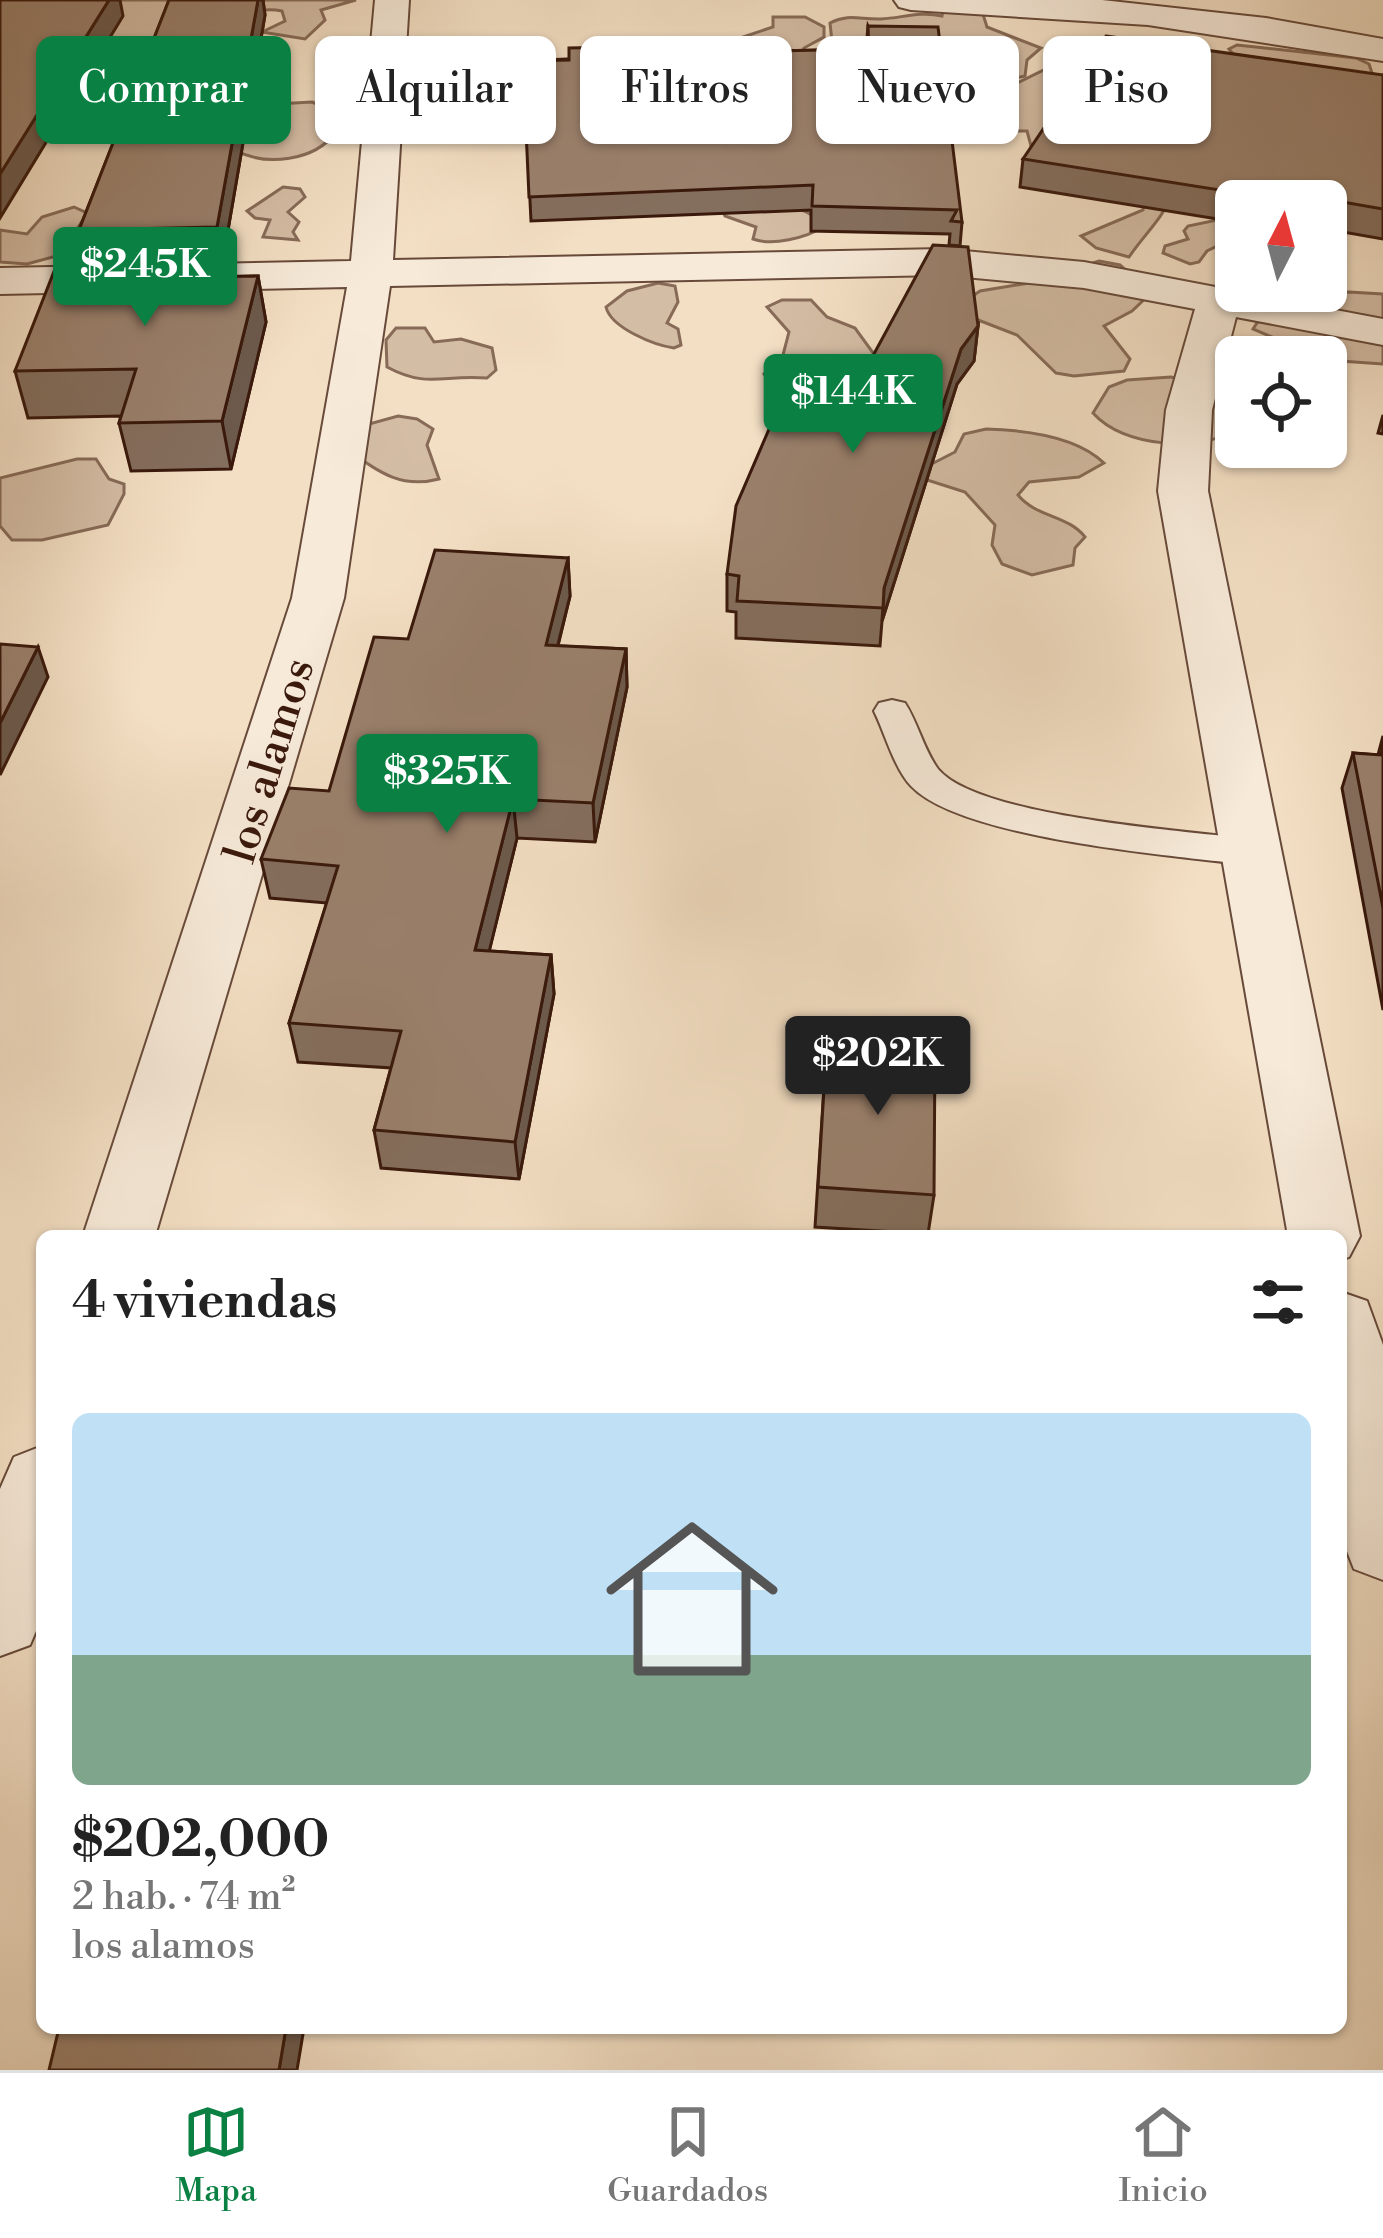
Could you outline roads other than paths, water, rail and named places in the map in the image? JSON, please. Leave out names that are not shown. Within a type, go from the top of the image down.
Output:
[{"type":"street","points":[[392,0],[412,0]]},
{"type":"street","name":"los alamos","points":[[121,1230],[318,598],[371,272],[392,0]]},
{"type":"street","points":[[911,0],[1040,4],[1227,22],[1383,50]]},
{"type":"street","points":[[0,281],[943,262],[1084,275],[1215,300]]},
{"type":"street","points":[[1216,312],[1189,410],[1183,491],[1323,1230]]},
{"type":"street","points":[[1277,312],[1383,332]]},
{"type":"street","points":[[1347,1354],[1383,1543]]},
{"type":"street","points":[[0,1617],[36,1501]]},
{"type":"lane","points":[[892,711],[925,779],[984,810],[1096,833],[1251,852]]}]
